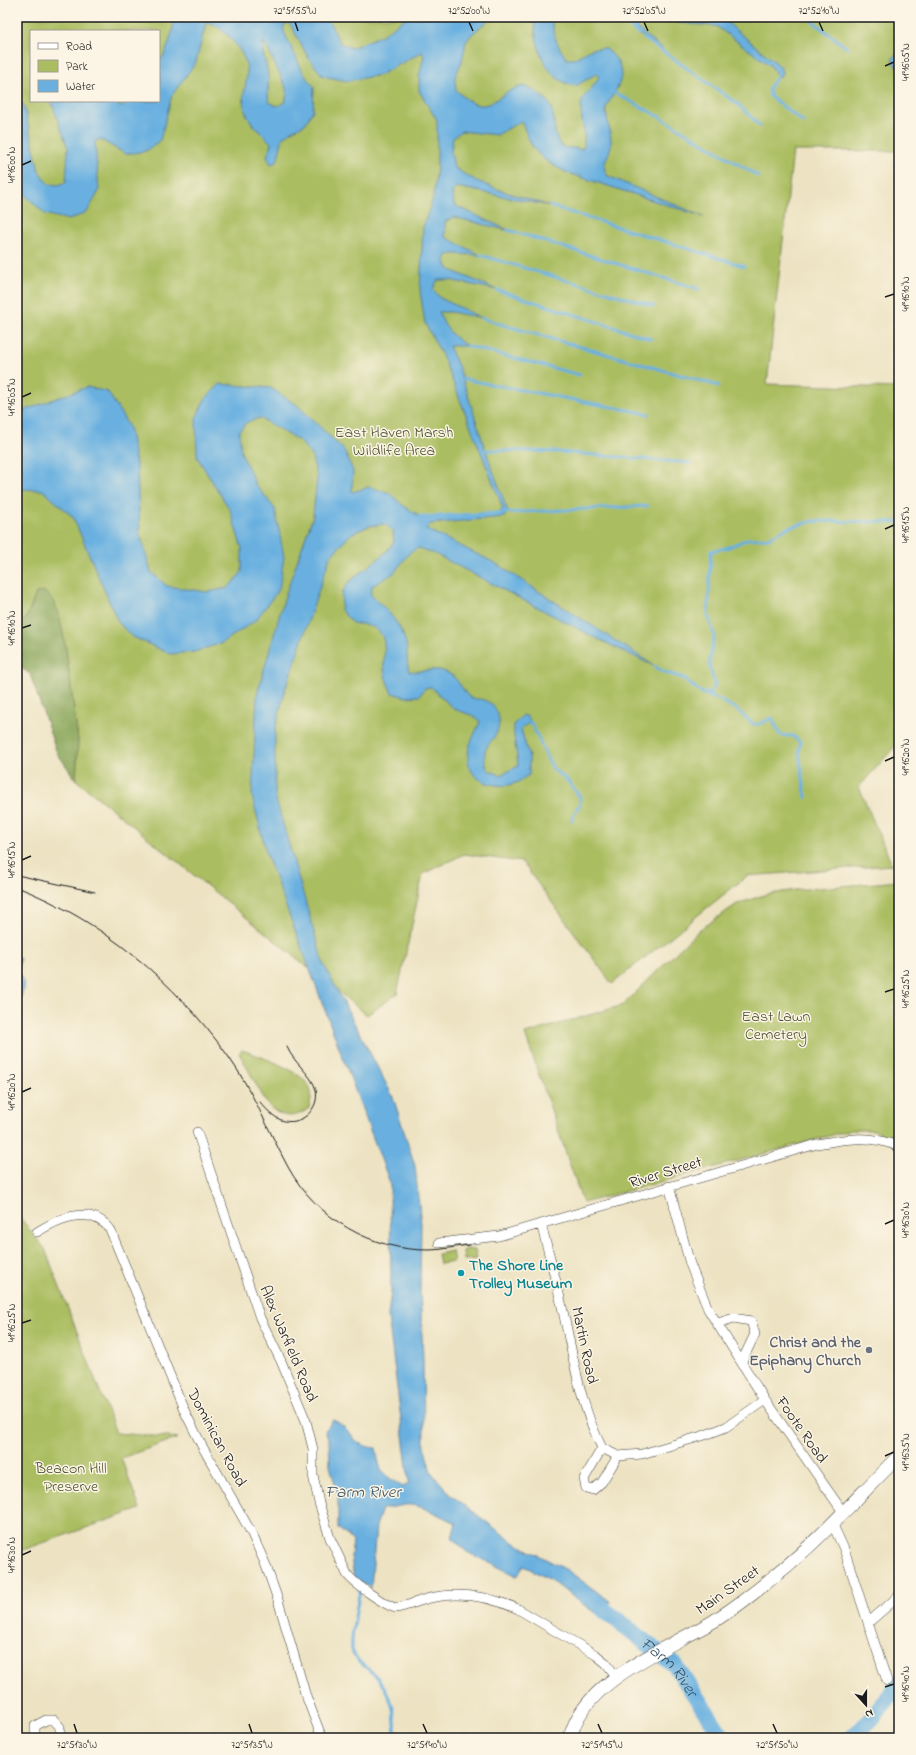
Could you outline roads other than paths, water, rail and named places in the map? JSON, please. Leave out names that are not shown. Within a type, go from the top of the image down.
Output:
[{"type":"main road","name":"Main Street","points":[[570,1738],[579,1713],[596,1694],[616,1676],[721,1616],[761,1587],[802,1553],[898,1457]]},
{"type":"street","name":"Alex Warfield Road","points":[[197,1132],[260,1318],[282,1361],[306,1421],[313,1449],[313,1475],[319,1503],[343,1568],[351,1579],[391,1607],[396,1608],[436,1597],[456,1596],[505,1603],[518,1608],[596,1655],[616,1676]]},
{"type":"street","name":"River Street","points":[[439,1243],[487,1238],[541,1224],[791,1150],[838,1140],[862,1138],[874,1139],[899,1147]]},
{"type":"street","name":"Foote Road","points":[[668,1186],[690,1264],[708,1309],[742,1361],[765,1400],[843,1512]]},
{"type":"street","name":"Dominican Road","points":[[37,1232],[68,1217],[84,1215],[102,1220],[110,1229],[120,1250],[185,1412],[202,1446],[251,1532],[265,1563],[305,1693],[322,1738]]},
{"type":"street","name":"Martin Road","points":[[541,1224],[557,1285],[581,1395],[594,1433],[602,1448]]},
{"type":"street","points":[[718,1323],[734,1318],[751,1321],[755,1334],[742,1361]]},
{"type":"street","points":[[618,1456],[602,1482],[594,1490],[586,1488],[584,1480],[602,1448],[618,1456],[642,1454],[726,1427],[765,1400]]},
{"type":"street","points":[[832,1523],[844,1549],[887,1681]]},
{"type":"street","points":[[869,1622],[899,1596]]},
{"type":"street","points":[[35,1738],[35,1726],[50,1720],[54,1720],[60,1727],[60,1738]]},
{"type":"water","points":[[175,17],[327,17],[340,43],[352,48],[382,35],[407,17],[468,17],[472,20],[481,17],[492,17],[471,35],[466,42],[462,61],[455,77],[456,90],[476,104],[486,105],[513,89],[527,87],[535,91],[549,103],[553,114],[556,137],[562,147],[583,149],[584,133],[581,105],[584,97],[597,81],[599,76],[596,74],[576,86],[565,83],[556,77],[549,69],[539,50],[536,39],[534,17],[552,17],[556,39],[560,49],[567,59],[573,59],[592,49],[605,48],[611,53],[619,64],[621,70],[620,82],[606,109],[611,140],[610,149],[605,164],[608,176],[704,217],[568,173],[557,168],[538,154],[521,121],[497,135],[461,131],[453,138],[451,151],[454,167],[475,180],[487,185],[513,195],[550,206],[457,187],[452,192],[454,205],[510,231],[453,217],[445,222],[445,237],[480,255],[447,255],[445,261],[448,269],[497,290],[449,280],[438,280],[433,289],[440,298],[482,318],[451,312],[439,312],[450,332],[467,346],[449,346],[459,368],[488,457],[508,512],[504,517],[430,524],[426,529],[495,563],[656,667],[592,636],[435,554],[419,548],[410,552],[394,573],[372,586],[371,595],[396,622],[404,636],[409,671],[443,671],[454,677],[468,696],[489,702],[494,707],[499,717],[499,723],[495,736],[486,749],[485,761],[488,770],[500,775],[518,766],[514,724],[523,715],[528,717],[532,724],[527,724],[521,729],[529,757],[529,775],[516,783],[509,785],[493,785],[485,782],[473,773],[468,759],[470,744],[480,721],[474,716],[454,709],[431,687],[425,688],[419,696],[405,697],[392,693],[384,672],[384,644],[380,634],[376,629],[370,626],[352,623],[341,610],[342,593],[348,583],[385,553],[394,542],[393,531],[385,524],[369,526],[351,534],[330,557],[285,690],[275,731],[275,796],[323,963],[393,1097],[415,1166],[421,1224],[420,1290],[423,1358],[424,1446],[431,1472],[451,1495],[513,1542],[567,1570],[611,1602],[595,1613],[549,1579],[524,1566],[517,1576],[467,1552],[452,1538],[456,1523],[424,1508],[411,1505],[382,1509],[376,1526],[371,1588],[354,1579],[351,1556],[353,1541],[338,1528],[338,1495],[330,1466],[329,1441],[325,1431],[333,1420],[345,1428],[361,1444],[376,1448],[381,1468],[390,1479],[403,1487],[409,1483],[388,1316],[391,1292],[390,1183],[267,856],[252,796],[257,694],[285,596],[313,516],[317,478],[312,457],[301,442],[260,418],[247,422],[239,431],[241,452],[256,485],[275,509],[284,557],[279,589],[256,620],[222,643],[194,652],[170,654],[131,636],[118,622],[73,517],[42,490],[17,489],[17,413],[87,387],[108,392],[129,427],[137,469],[140,533],[151,572],[167,586],[207,592],[228,588],[242,572],[242,549],[230,510],[197,457],[196,418],[205,399],[220,384],[271,388],[297,405],[344,450],[353,471],[352,492],[369,487],[390,493],[401,504],[421,517],[500,512],[503,508],[443,357],[425,323],[420,291],[423,227],[433,198],[437,167],[437,120],[419,91],[419,76],[424,56],[422,52],[380,75],[347,81],[323,76],[309,59],[290,24],[286,23],[283,28],[285,34],[304,74],[314,87],[313,110],[305,124],[283,137],[277,162],[271,164],[267,157],[271,143],[254,126],[245,111],[243,98],[247,69],[242,53],[220,29],[215,25],[206,23],[196,62],[172,95],[160,140],[146,151],[126,154],[99,139],[95,142],[99,191],[87,212],[69,220],[45,214],[23,193],[17,180],[17,97],[24,106],[39,171],[48,184],[58,185],[66,182],[68,148],[51,102],[118,102],[119,106],[124,106],[127,102],[160,102],[160,60],[168,46]],"holes":[[[264,42],[285,85],[287,94],[285,103],[277,106],[269,102],[268,73],[263,50]]]},
{"type":"water","points":[[618,17],[627,17],[647,37],[663,49],[640,35]]},
{"type":"water","points":[[655,17],[724,17],[730,25],[780,66],[782,73],[779,78],[771,66],[716,26],[679,23]]},
{"type":"water","points":[[899,50],[899,70],[892,60]]},
{"type":"water","points":[[17,957],[20,959],[17,970]]},
{"type":"water","points":[[17,970],[25,984],[17,1011]]},
{"type":"waterway","points":[[618,17],[639,34]]},
{"type":"waterway","points":[[807,17],[847,48]]},
{"type":"waterway","points":[[895,17],[899,22]]},
{"type":"waterway","points":[[644,38],[739,105],[760,126]]},
{"type":"waterway","points":[[778,72],[779,74],[769,88],[770,96],[803,122]]},
{"type":"waterway","points":[[615,93],[660,117],[758,176]]},
{"type":"waterway","points":[[550,206],[744,266]]},
{"type":"waterway","points":[[508,230],[699,289]]},
{"type":"waterway","points":[[480,255],[654,306]]},
{"type":"waterway","points":[[497,290],[651,339]]},
{"type":"waterway","points":[[482,318],[719,386]]},
{"type":"waterway","points":[[467,346],[580,375]]},
{"type":"waterway","points":[[463,379],[649,414]]},
{"type":"waterway","points":[[485,450],[559,452],[690,463]]},
{"type":"waterway","points":[[418,517],[648,506]]},
{"type":"waterway","points":[[708,695],[715,685],[709,665],[714,636],[708,615],[711,551],[726,548],[748,539],[769,538],[787,528],[813,521],[899,522]]},
{"type":"waterway","points":[[654,666],[664,672],[683,678],[700,692],[720,700],[736,709],[753,724],[759,724],[772,718],[780,735],[793,736],[800,742],[799,753],[806,798]]},
{"type":"waterway","points":[[529,722],[532,724],[554,770],[566,779],[580,797],[580,805],[572,820]]},
{"type":"waterway","name":"Farm River","points":[[360,1589],[353,1629],[352,1650],[356,1658],[381,1682],[389,1697],[394,1712],[395,1738]]},
{"type":"waterway","name":"Farm River","points":[[603,1609],[675,1665],[723,1738]]},
{"type":"waterway","name":"Farm River","points":[[852,1738],[874,1716],[899,1684]]},
{"type":"tram line","points":[[17,875],[95,892]]},
{"type":"tram line","points":[[17,887],[48,901],[107,935],[134,956],[185,1003],[237,1069],[253,1097],[288,1167],[300,1185],[314,1202],[330,1216],[367,1238],[387,1245],[408,1249],[430,1250],[470,1245]]},
{"type":"tram line","points":[[260,1102],[275,1116],[288,1122],[301,1119],[312,1110],[315,1104],[316,1090],[314,1084],[294,1059],[287,1047]]},
{"type":"place","name":"The Shore Line Trolley Museum","points":[[461,1273]]},
{"type":"place","name":"Christ and the Epiphany Church","points":[[869,1350]]},
{"type":"park label","name":"East Haven Marsh Wildlife Area","points":[[394,440]]},
{"type":"park label","name":"East Lawn Cemetery","points":[[776,1024]]},
{"type":"park label","name":"Beacon Hill Preserve","points":[[71,1476]]}]
